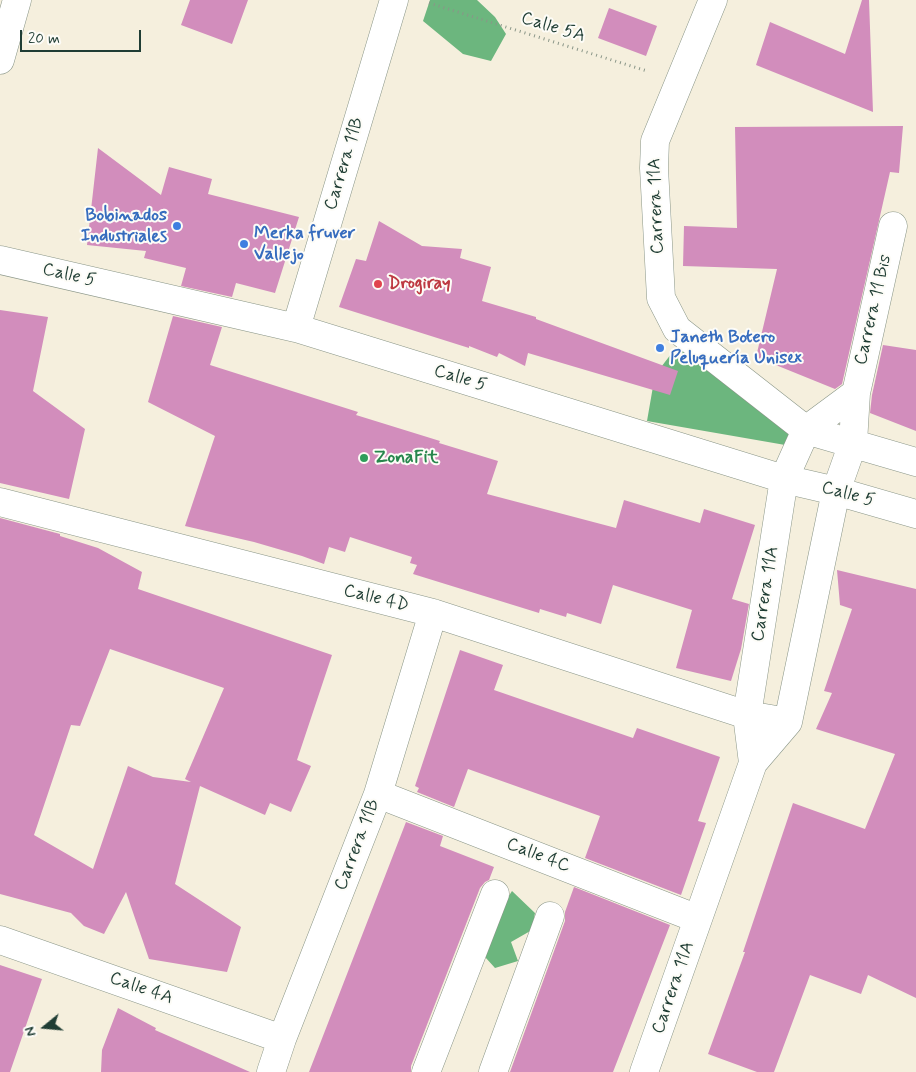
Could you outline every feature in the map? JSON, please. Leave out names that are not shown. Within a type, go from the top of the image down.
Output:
[{"type":"street","points":[[0,60],[17,0]]},
{"type":"street","name":"Carrera 11B","points":[[296,328],[394,0]]},
{"type":"street","name":"Carrera 11A","points":[[713,0],[655,141],[654,168],[661,298],[677,329],[806,430],[784,478],[747,715],[754,763]]},
{"type":"street","name":"Carrera 11 Bis","points":[[853,443],[856,393],[893,226]]},
{"type":"street","name":"Calle 5","points":[[0,260],[296,328],[784,478],[916,514]]},
{"type":"street","points":[[806,430],[856,393]]},
{"type":"street","points":[[806,430],[916,462]]},
{"type":"street","name":"Carrera 11A","points":[[644,1072],[754,763],[788,722],[836,491],[853,443]]},
{"type":"street","name":"Calle 4D","points":[[0,502],[433,613],[747,715],[788,722]]},
{"type":"street","name":"Carrera 11B","points":[[271,1072],[282,1039],[378,794],[433,613]]},
{"type":"street","name":"Calle 4C","points":[[378,794],[698,919]]},
{"type":"street","points":[[426,1072],[495,894]]},
{"type":"street","points":[[493,1072],[550,916]]},
{"type":"street","name":"Calle 4A","points":[[0,940],[282,1039]]},
{"type":"path","name":"Calle 5A","points":[[428,3],[679,81]]},
{"type":"green space","points":[[430,0],[477,0],[495,17],[506,34],[491,61],[463,54],[423,21]]},
{"type":"green space","points":[[681,341],[797,431],[791,446],[647,421],[655,375]]},
{"type":"green space","points":[[512,891],[535,913],[532,930],[511,942],[518,961],[495,968],[476,947]]},
{"type":"building","points":[[190,0],[248,0],[232,44],[181,25]]},
{"type":"building","points":[[862,0],[869,0],[873,112],[756,65],[770,22],[845,54]]},
{"type":"building","points":[[609,8],[657,26],[646,56],[598,38]]},
{"type":"building","points":[[903,126],[899,173],[890,172],[842,384],[835,389],[756,357],[777,269],[683,266],[684,226],[737,228],[735,127]]},
{"type":"building","points":[[98,148],[161,195],[169,167],[212,179],[208,194],[299,217],[275,293],[236,283],[232,297],[181,286],[186,268],[144,258],[146,251],[87,245]]},
{"type":"building","points":[[379,221],[422,246],[462,249],[460,258],[491,267],[482,301],[536,317],[536,319],[678,371],[670,395],[528,353],[525,366],[499,353],[497,357],[469,346],[469,348],[339,307],[356,259],[366,261]]},
{"type":"building","points":[[0,310],[48,317],[33,391],[85,429],[69,499],[0,483]]},
{"type":"building","points":[[173,316],[222,327],[210,365],[358,412],[356,415],[498,461],[487,494],[616,528],[624,500],[700,523],[704,509],[755,525],[732,599],[749,604],[741,649],[731,681],[676,668],[692,610],[613,585],[601,624],[567,613],[566,617],[540,609],[539,613],[413,574],[417,565],[410,563],[412,557],[350,537],[345,552],[329,547],[324,564],[254,542],[185,526],[215,436],[148,402]]},
{"type":"building","points":[[883,345],[916,350],[916,431],[870,413]]},
{"type":"building","points":[[0,518],[60,534],[60,536],[98,548],[142,572],[138,589],[332,655],[297,760],[311,766],[291,812],[270,803],[265,815],[200,786],[175,884],[241,927],[227,972],[149,959],[126,892],[104,934],[84,926],[71,913],[0,894]],"holes":[[[110,649],[224,688],[185,779],[191,782],[153,777],[128,766],[93,869],[34,835],[71,725],[80,726]]]},
{"type":"building","points":[[837,570],[916,589],[916,998],[868,975],[861,994],[810,975],[774,1072],[757,1072],[708,1054],[745,952],[743,952],[793,803],[865,829],[895,754],[816,729],[832,693],[824,691],[852,609],[840,605]]},
{"type":"building","points":[[460,650],[503,665],[494,690],[633,738],[637,728],[720,757],[698,821],[706,823],[681,895],[585,858],[600,816],[468,769],[454,807],[417,792],[419,788],[415,786]]},
{"type":"building","points":[[406,822],[443,836],[440,846],[494,867],[489,880],[480,888],[411,1066],[411,1072],[309,1072]]},
{"type":"building","points":[[574,887],[670,925],[613,1072],[510,1072],[565,921],[565,912]]},
{"type":"building","points":[[0,965],[42,979],[10,1072],[0,1072]]},
{"type":"building","points":[[118,1008],[156,1028],[155,1030],[250,1072],[101,1072],[102,1050]]},
{"type":"place","name":"Bobinados Industriales","points":[[177,226]]},
{"type":"place","name":"Merka fruver Vallejo","points":[[244,244]]},
{"type":"place","name":"Drogiray","points":[[378,284]]},
{"type":"place","name":"Janeth Botero Peluquería Unisex","points":[[660,348]]},
{"type":"place","name":"ZonaFit","points":[[364,458]]}]
